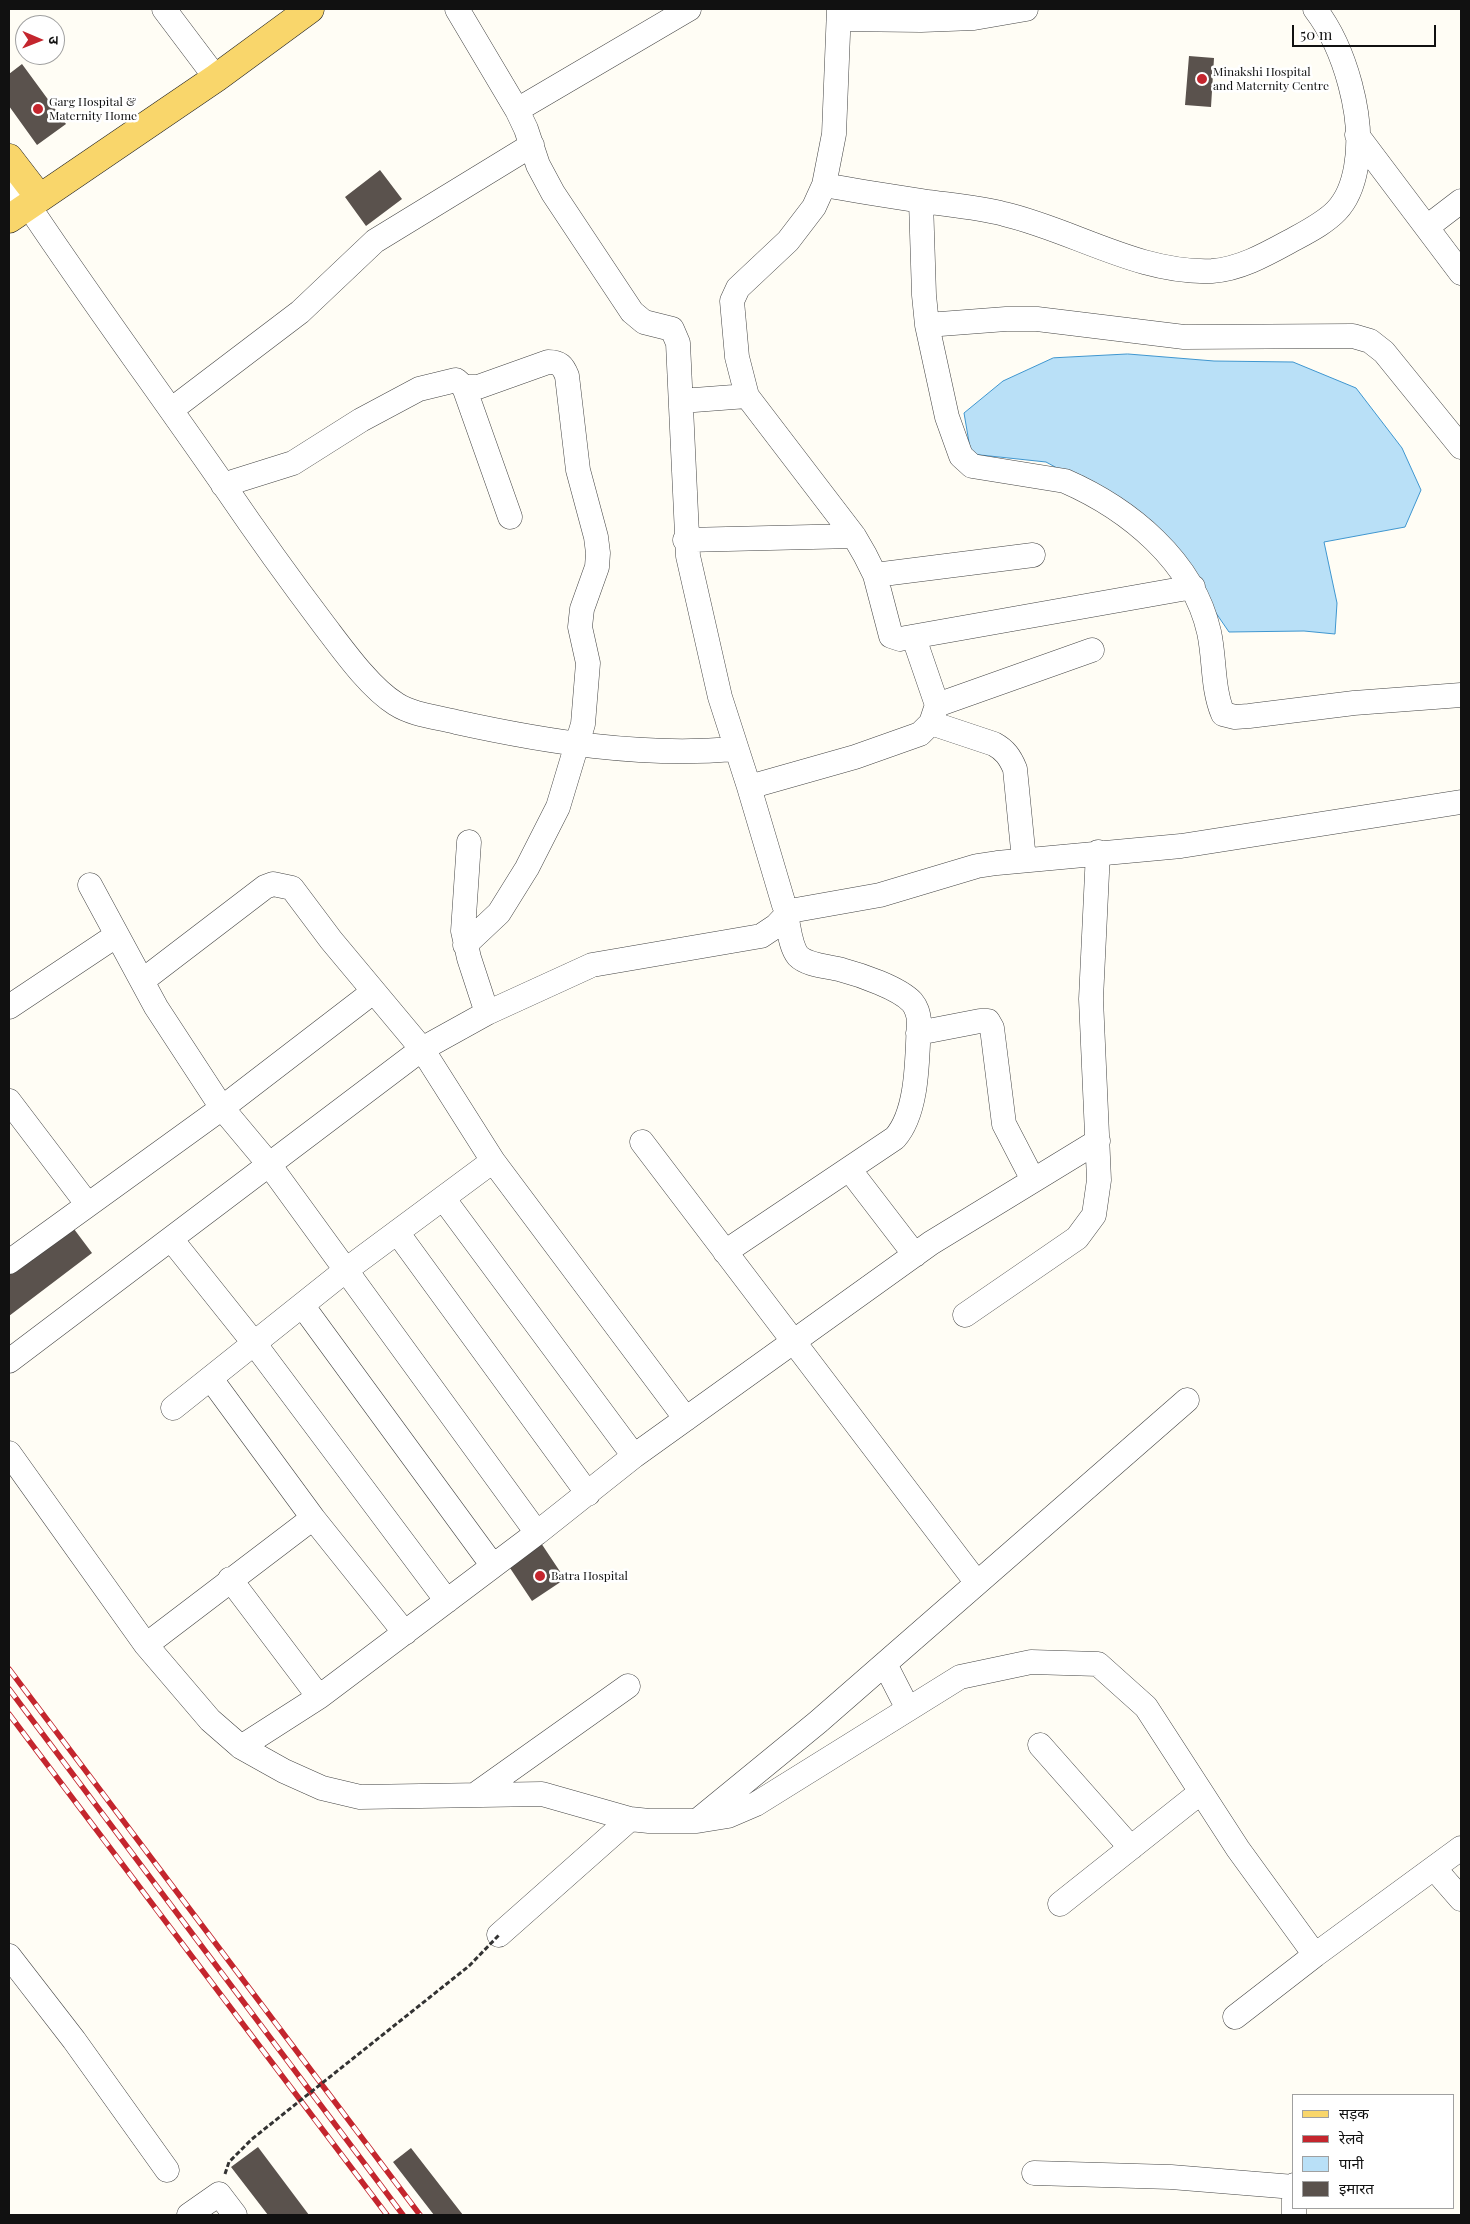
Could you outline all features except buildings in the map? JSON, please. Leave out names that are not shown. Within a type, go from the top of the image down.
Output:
[{"type":"main road","points":[[9,158],[22,199],[216,78],[310,9]]},
{"type":"street","points":[[164,9],[216,78]]},
{"type":"street","points":[[457,9],[517,110],[538,164],[553,193],[632,312],[644,322],[672,329],[678,343],[685,540],[720,698],[788,913],[797,954],[813,963],[858,974],[900,994],[912,1002],[918,1010],[912,1104],[904,1129],[895,1138],[725,1252]]},
{"type":"street","points":[[517,110],[689,9]]},
{"type":"street","points":[[1026,9],[921,20],[839,14],[834,134],[824,185],[814,208],[788,242],[743,283],[732,301],[737,357],[747,396],[854,536],[875,575],[891,636],[900,639],[914,638],[1194,587]]},
{"type":"street","points":[[824,185],[1002,213],[1054,228],[1104,249],[1151,263],[1183,269],[1213,271],[1239,265],[1264,256],[1324,223],[1342,208],[1352,189],[1357,164],[1357,135],[1352,88],[1338,46],[1327,24],[1316,9]]},
{"type":"street","points":[[1357,135],[1461,272]]},
{"type":"street","points":[[171,410],[300,312],[375,241],[532,145]]},
{"type":"street","points":[[22,199],[272,557],[349,659],[396,704],[411,711],[484,728],[610,749],[689,753],[735,749]]},
{"type":"street","points":[[1427,227],[1461,200]]},
{"type":"street","points":[[921,201],[927,325],[947,417],[961,456],[972,466],[1065,481],[1078,486],[1125,517],[1154,540],[1176,562],[1194,587],[1204,611],[1210,635],[1217,699],[1223,714],[1236,717],[1249,716],[1354,703],[1461,695]]},
{"type":"street","points":[[927,325],[1006,319],[1037,319],[1184,337],[1353,336],[1370,341],[1384,352],[1461,447]]},
{"type":"street","points":[[464,387],[478,387],[548,362],[557,362],[564,367],[567,376],[578,470],[596,537],[598,553],[597,567],[582,609],[580,627],[588,663],[589,678],[579,743],[558,807],[514,893],[491,923],[465,945]]},
{"type":"street","points":[[223,485],[293,463],[361,420],[419,390],[449,380],[456,380],[464,387],[510,517]]},
{"type":"street","points":[[680,401],[747,396]]},
{"type":"street","points":[[685,540],[854,536]]},
{"type":"street","points":[[875,575],[1033,555]]},
{"type":"street","points":[[914,638],[934,714],[1003,749],[1011,758],[1016,769],[1024,860]]},
{"type":"street","points":[[749,787],[855,758],[920,734],[934,714],[1092,650]]},
{"type":"street","points":[[9,1361],[422,1049],[487,1013],[592,965],[761,936],[776,926],[788,913],[880,894],[976,866],[1098,852],[1181,846],[1461,802]]},
{"type":"street","points":[[469,842],[463,915],[465,945],[487,1013]]},
{"type":"street","points":[[964,1315],[1077,1238],[1087,1227],[1094,1215],[1097,1200],[1098,1141],[1091,999],[1098,852]]},
{"type":"street","points":[[142,981],[253,894],[273,884],[292,888],[373,992],[422,1049],[493,1161],[686,1419]]},
{"type":"street","points":[[90,885],[156,1007],[222,1108],[268,1164],[537,1533]]},
{"type":"street","points":[[9,1007],[117,935]]},
{"type":"street","points":[[9,1262],[222,1108],[373,992]]},
{"type":"street","points":[[918,1033],[988,1021],[992,1028],[1004,1124],[1033,1180]]},
{"type":"street","points":[[9,1101],[88,1205]]},
{"type":"street","points":[[242,1747],[319,1697],[588,1494],[634,1456],[915,1255],[1098,1141]]},
{"type":"street","points":[[642,1142],[977,1583]]},
{"type":"street","points":[[172,1408],[211,1379],[346,1270],[493,1161]]},
{"type":"street","points":[[849,1169],[915,1255]]},
{"type":"street","points":[[443,1198],[634,1456]]},
{"type":"street","points":[[397,1232],[588,1494]]},
{"type":"street","points":[[171,1239],[254,1343],[446,1601]]},
{"type":"street","points":[[302,1305],[493,1566]]},
{"type":"street","points":[[211,1379],[313,1518],[405,1633]]},
{"type":"street","points":[[697,1821],[818,1722],[1187,1400]]},
{"type":"street","points":[[9,1453],[146,1645],[210,1720],[242,1747],[284,1771],[322,1788],[360,1797],[394,1798],[476,1794],[542,1794],[630,1819],[697,1821],[728,1816],[756,1804],[960,1677],[1031,1662],[1098,1664],[1146,1707],[1238,1849],[1315,1955]]},
{"type":"street","points":[[146,1645],[230,1579],[313,1518]]},
{"type":"street","points":[[230,1579],[319,1697]]},
{"type":"street","points":[[885,1664],[908,1709]]},
{"type":"street","points":[[476,1794],[628,1686]]},
{"type":"street","points":[[1040,1745],[1131,1848]]},
{"type":"street","points":[[1060,1904],[1201,1792]]},
{"type":"street","points":[[499,1935],[630,1819]]},
{"type":"street","points":[[1235,2017],[1315,1955],[1461,1848]]},
{"type":"street","points":[[1434,1868],[1461,1899]]},
{"type":"street","points":[[9,1956],[74,2040],[167,2170]]},
{"type":"street","points":[[1034,2173],[1171,2177],[1292,2186]]},
{"type":"street","points":[[189,2215],[219,2194],[235,2215]]},
{"type":"path","points":[[219,2194],[229,2162],[252,2139],[470,1966],[499,1935]]},
{"type":"water","points":[[1128,354],[1214,361],[1293,362],[1356,388],[1402,448],[1421,490],[1405,527],[1324,542],[1337,603],[1335,634],[1304,631],[1229,632],[1205,597],[1099,491],[1046,462],[971,454],[964,413],[1003,381],[1053,358]]},
{"type":"railway","points":[[9,1669],[420,2215]]},
{"type":"railway","points":[[9,1689],[403,2215]]},
{"type":"railway","points":[[9,1714],[387,2215]]},
{"type":"place","name":"Minakshi Hospital and Maternity Centre","points":[[1202,79]]},
{"type":"place","name":"Garg Hospital & Maternity Home","points":[[38,109]]},
{"type":"place","name":"Batra Hospital","points":[[540,1576]]}]
